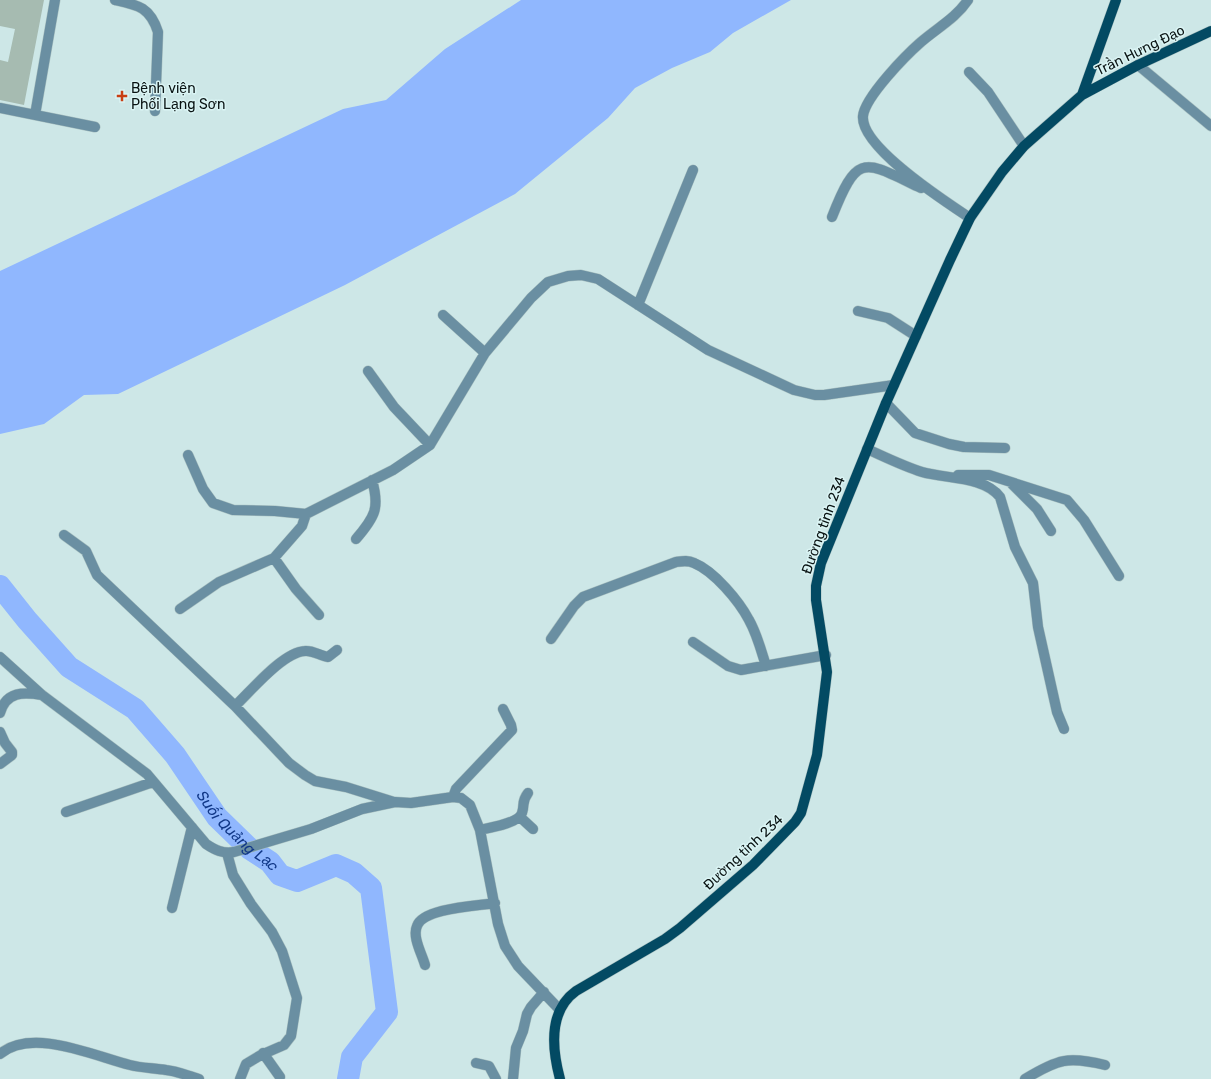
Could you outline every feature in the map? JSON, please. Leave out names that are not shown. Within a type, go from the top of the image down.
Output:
[{"type":"main road","points":[[1082,95],[1116,0]]},
{"type":"main road","name":"Trần Hưng Đạo","points":[[1082,95],[1138,64],[1211,31]]},
{"type":"main road","name":"Đường tỉnh 234","points":[[560,1079],[553,1047],[555,1026],[560,1010],[568,998],[576,991],[665,939],[680,928],[752,865],[796,822],[804,804],[817,755],[825,694],[827,672],[826,655],[818,618],[816,600],[818,574],[831,536],[886,403],[970,218],[1002,172],[1024,146],[1082,95]]},
{"type":"street","points":[[35,115],[54,0]]},
{"type":"street","points":[[115,0],[140,6],[148,12],[155,22],[158,32],[155,111]]},
{"type":"street","points":[[968,0],[962,9],[920,42],[878,88],[868,103],[863,116],[866,128],[875,145],[934,194],[970,218]]},
{"type":"street","points":[[1138,64],[1211,126]]},
{"type":"street","points":[[969,72],[988,92],[1024,146]]},
{"type":"street","points":[[0,108],[95,127]]},
{"type":"street","points":[[832,217],[847,182],[859,170],[866,166],[878,168],[934,194]]},
{"type":"street","points":[[638,305],[693,170]]},
{"type":"street","points":[[188,455],[203,489],[213,503],[233,510],[275,511],[306,514],[393,470],[430,445],[485,353],[531,298],[548,282],[568,276],[581,275],[598,279],[708,350],[794,390],[816,395],[824,395],[894,385]]},
{"type":"street","points":[[858,310],[888,318],[916,336]]},
{"type":"street","points":[[443,315],[485,353]]},
{"type":"street","points":[[368,371],[394,407],[430,445]]},
{"type":"street","points":[[886,403],[915,433],[948,444],[964,447],[1006,448]]},
{"type":"street","points":[[867,449],[922,472],[986,486],[996,492],[1000,498],[1015,547],[1033,583],[1038,627],[1057,712],[1064,729]]},
{"type":"street","points":[[944,476],[989,475],[1059,497],[1073,506],[1099,542],[1119,576]]},
{"type":"street","points":[[356,539],[376,512],[377,497],[372,480]]},
{"type":"street","points":[[1007,480],[1026,496],[1037,509],[1051,531]]},
{"type":"street","points":[[180,609],[220,582],[274,558],[302,526],[306,514]]},
{"type":"street","points":[[64,535],[86,551],[97,575],[235,706],[289,763],[315,781],[346,787],[395,802]]},
{"type":"street","points":[[274,558],[296,589],[319,615]]},
{"type":"street","points":[[551,639],[574,606],[583,597],[676,562],[686,561],[702,567],[732,595],[749,620],[759,641],[766,666]]},
{"type":"street","points":[[693,642],[714,657],[734,668],[741,670],[826,655]]},
{"type":"street","points":[[235,706],[282,662],[293,655],[304,651],[328,657],[337,650]]},
{"type":"street","points":[[0,657],[42,695],[147,774],[206,844],[216,850],[230,853],[311,829],[362,809],[395,802],[424,802],[453,797],[460,798],[470,805],[480,830],[502,936],[511,956],[560,1010]]},
{"type":"street","points":[[0,714],[5,703],[16,695],[23,692],[42,695]]},
{"type":"street","points":[[453,797],[456,789],[512,730],[503,709]]},
{"type":"street","points":[[0,732],[5,743],[12,752],[0,764]]},
{"type":"street","points":[[66,812],[153,782]]},
{"type":"street","points":[[480,830],[512,822],[520,817],[522,812],[522,801],[528,793]]},
{"type":"street","points":[[520,817],[532,829]]},
{"type":"street","points":[[172,908],[192,827]]},
{"type":"street","points":[[230,853],[233,875],[251,904],[272,932],[282,951],[296,998],[291,1036],[284,1045],[246,1064],[240,1079]]},
{"type":"street","points":[[425,965],[416,940],[416,927],[421,918],[434,913],[495,903]]},
{"type":"street","points":[[512,1079],[516,1048],[523,1031],[527,1014],[544,992]]},
{"type":"street","points":[[0,1054],[7,1048],[18,1044],[36,1043],[57,1045],[131,1066],[167,1070],[199,1079]]},
{"type":"street","points":[[264,1054],[280,1076]]},
{"type":"street","points":[[1025,1079],[1062,1060],[1071,1059],[1105,1065]]},
{"type":"street","points":[[476,1063],[492,1068],[496,1079]]},
{"type":"water","points":[[521,0],[791,0],[733,33],[710,52],[672,68],[635,88],[608,118],[515,194],[345,285],[118,394],[84,395],[44,424],[0,434],[0,271],[343,109],[386,100],[445,49]]},
{"type":"building","points":[[0,0],[44,0],[24,105],[0,100],[0,60],[8,62],[15,29],[0,26]]},
{"type":"waterway","name":"Suối Quảng Lạc","points":[[0,586],[27,620],[69,667],[135,709],[175,755],[217,817],[250,849],[270,862],[280,875],[297,881],[336,865],[354,873],[371,888],[387,1012],[352,1057],[348,1079]]},
{"type":"place","name":"Bệnh viện Phổi Lạng Sơn","points":[[122,96]]}]
